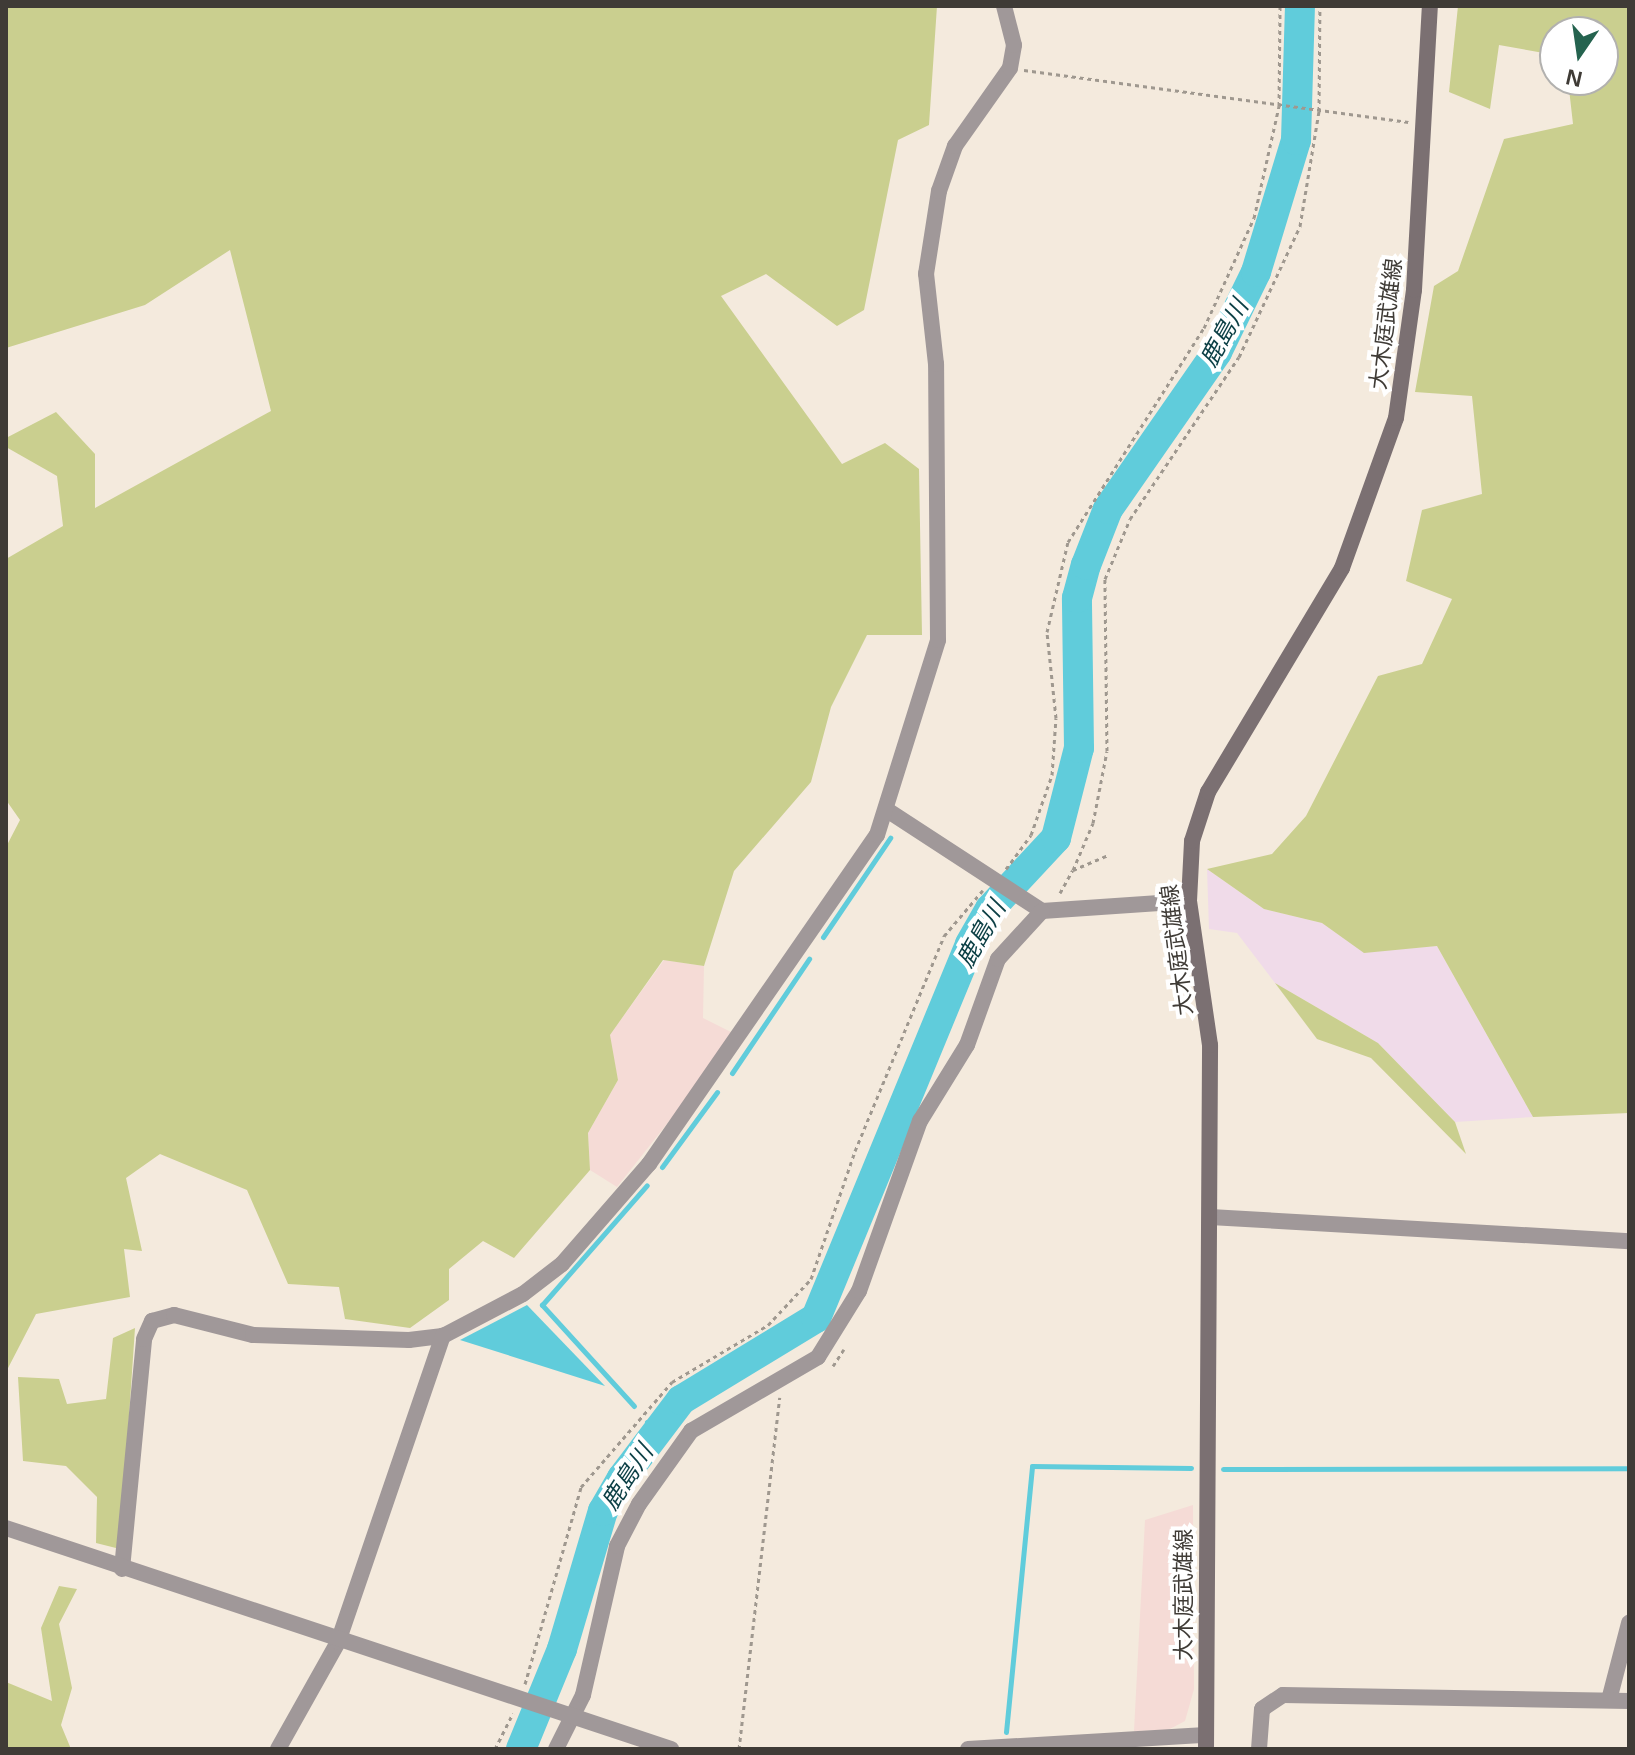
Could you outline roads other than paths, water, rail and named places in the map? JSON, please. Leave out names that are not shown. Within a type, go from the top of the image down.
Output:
[{"type":"main road","name":"大木庭武雄線","points":[[1206,1742],[1210,1045],[1189,901],[1192,841],[1208,792],[1342,568],[1396,418],[1413,305],[1430,6]]},
{"type":"street","points":[[122,1569],[144,1339],[152,1321],[174,1315],[253,1335],[443,1336],[523,1294],[562,1264],[649,1164],[773,994],[887,810],[938,640],[936,364],[926,274],[939,191],[955,146],[1010,68],[1014,45],[1004,6]]},
{"type":"street","points":[[887,810],[1038,909],[1060,912],[1189,901]]},
{"type":"street","points":[[556,1749],[571,1721],[617,1546],[639,1504],[691,1431],[818,1357],[859,1291],[920,1121],[967,1045],[998,959],[1038,909]]},
{"type":"street","points":[[1210,1217],[1629,1241]]},
{"type":"street","points":[[278,1749],[338,1642],[443,1336]]},
{"type":"street","points":[[6,1528],[571,1721],[671,1749]]},
{"type":"street","points":[[1609,1700],[1629,1623]]},
{"type":"street","points":[[1259,1749],[1262,1709],[1283,1695],[1629,1701]]},
{"type":"street","points":[[968,1749],[1206,1742]]},
{"type":"water","points":[[527,1305],[605,1386],[460,1340]]},
{"type":"waterway","name":"鹿島川","points":[[521,1749],[562,1649],[603,1511],[622,1478],[681,1400],[816,1318],[970,944],[990,909],[1056,838],[1079,748],[1077,598],[1086,565],[1108,509],[1217,352],[1256,272],[1296,140],[1300,6]]},
{"type":"waterway","points":[[823,937],[890,838]]},
{"type":"waterway","points":[[732,1073],[809,959]]},
{"type":"waterway","points":[[662,1167],[717,1092]]},
{"type":"waterway","points":[[634,1406],[542,1305],[647,1185]]},
{"type":"waterway","points":[[647,1422],[653,1432]]},
{"type":"waterway","points":[[1006,1732],[1032,1466],[1191,1468]]},
{"type":"waterway","points":[[1223,1469],[1629,1468]]}]
